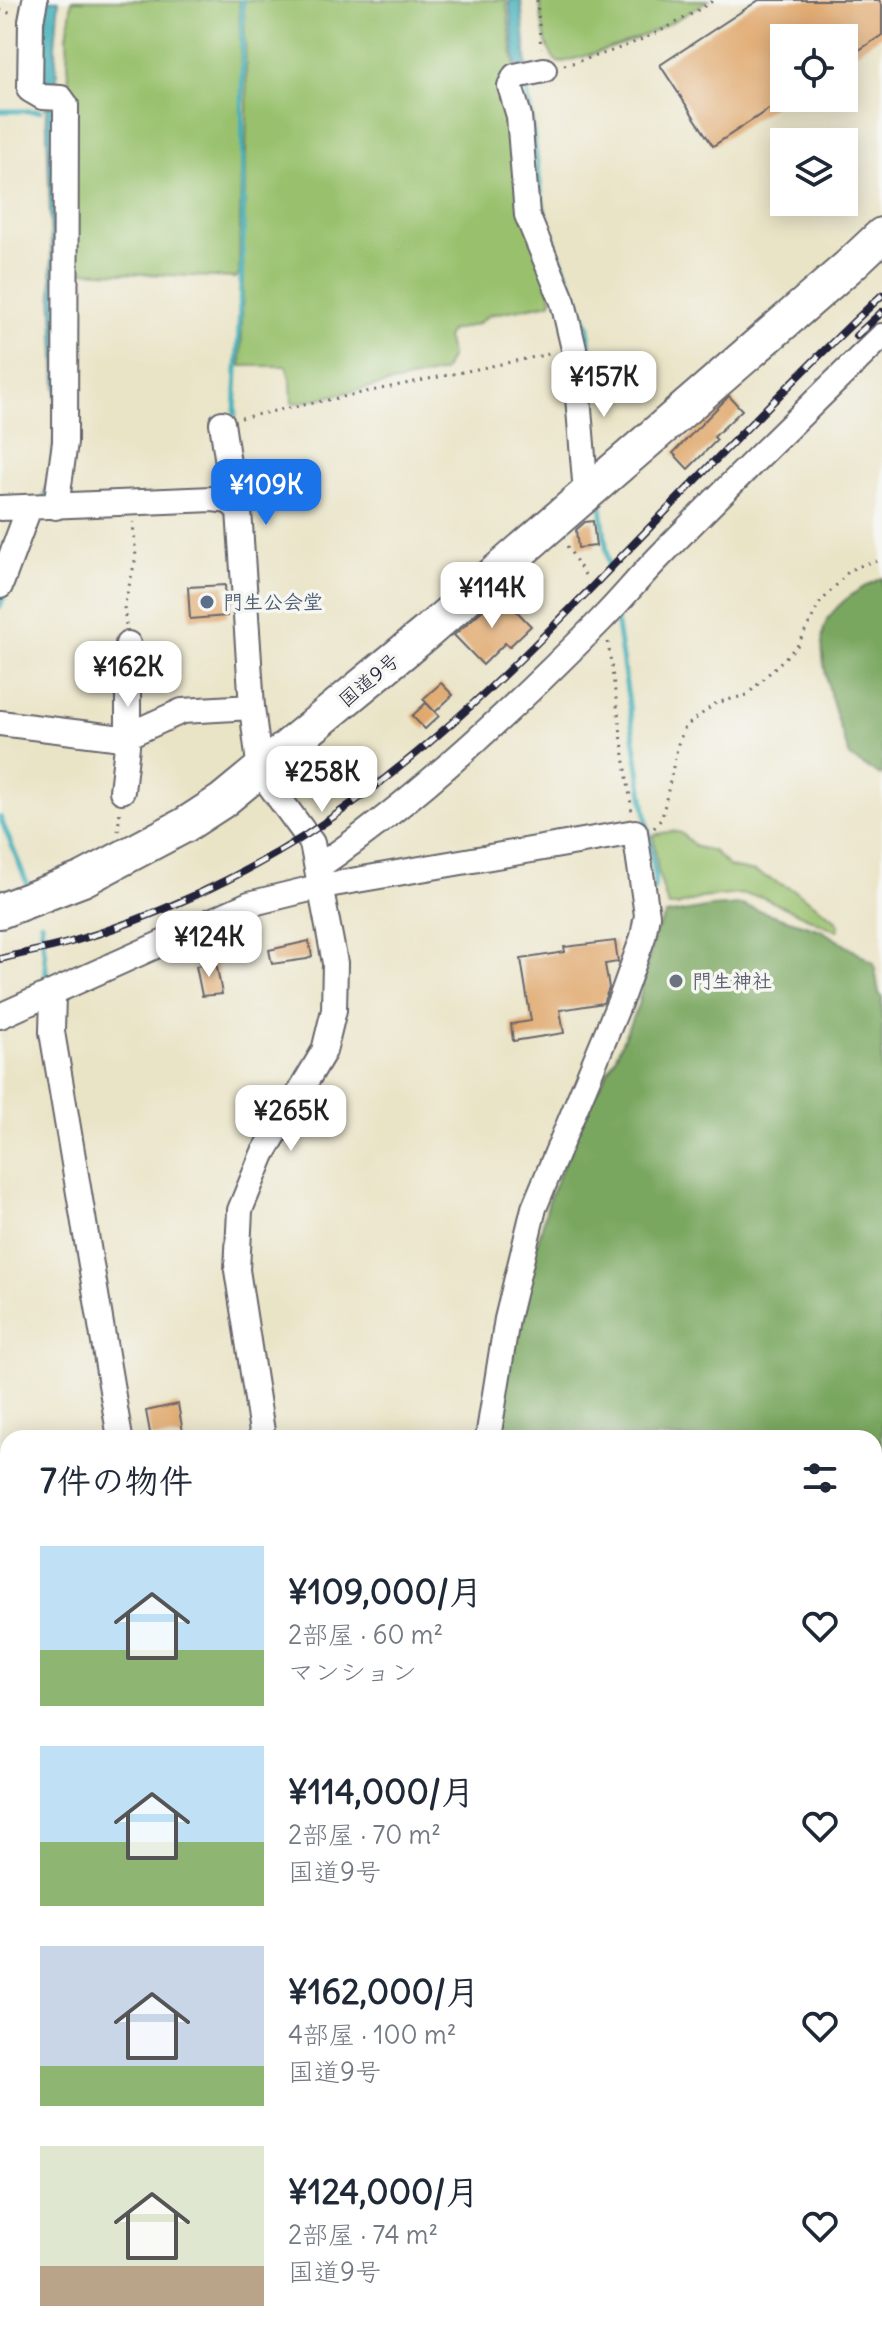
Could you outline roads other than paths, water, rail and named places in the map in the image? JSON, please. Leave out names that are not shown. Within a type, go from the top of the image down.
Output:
[{"type":"highway","name":"国道9号","points":[[0,911],[83,879],[153,843],[222,801],[260,772],[426,633],[882,235]]},
{"type":"street","points":[[0,586],[43,507],[65,442],[66,105],[61,98],[50,98],[30,90],[31,21],[35,0]]},
{"type":"street","points":[[532,72],[511,80],[510,86],[519,116],[527,215],[563,302],[574,349],[586,493]]},
{"type":"street","points":[[320,876],[347,847],[439,771],[602,619],[733,481],[882,336]]},
{"type":"street","points":[[222,423],[234,504],[241,518],[252,707],[260,772],[307,834],[315,853],[335,963],[334,1010],[330,1031],[313,1073],[263,1154],[245,1193],[239,1219],[236,1248],[240,1292],[262,1430]]},
{"type":"street","points":[[0,508],[213,499],[234,504]]},
{"type":"street","points":[[122,791],[128,737],[128,644]]},
{"type":"street","points":[[0,723],[122,738],[182,711],[252,707]]},
{"type":"street","points":[[0,1016],[228,912],[320,876],[643,830],[647,915],[643,937],[622,996],[534,1208],[507,1319],[489,1430]]},
{"type":"street","points":[[45,997],[119,1430]]},
{"type":"water","points":[[48,0],[59,0],[55,46],[59,107],[61,433],[51,502],[42,502],[53,450],[56,397],[43,45]]},
{"type":"water","points":[[509,0],[521,0],[527,68],[516,66]]},
{"type":"waterway","points":[[235,414],[243,240],[242,0]]},
{"type":"waterway","points":[[526,81],[543,206],[589,328],[589,389]]},
{"type":"waterway","points":[[0,111],[40,111]]},
{"type":"waterway","points":[[600,499],[609,568]]},
{"type":"waterway","points":[[0,607],[5,593]]},
{"type":"waterway","points":[[616,618],[655,876],[654,889]]},
{"type":"waterway","points":[[0,817],[27,883]]},
{"type":"waterway","points":[[41,922],[45,987]]},
{"type":"railway","points":[[0,959],[101,933],[192,897],[279,852],[350,805],[432,740],[510,669],[783,391],[882,295]]},
{"type":"railway","points":[[856,336],[882,312]]},
{"type":"place","name":"門生公会堂","points":[[207,602]]},
{"type":"place","name":"門生神社","points":[[676,981]]}]
